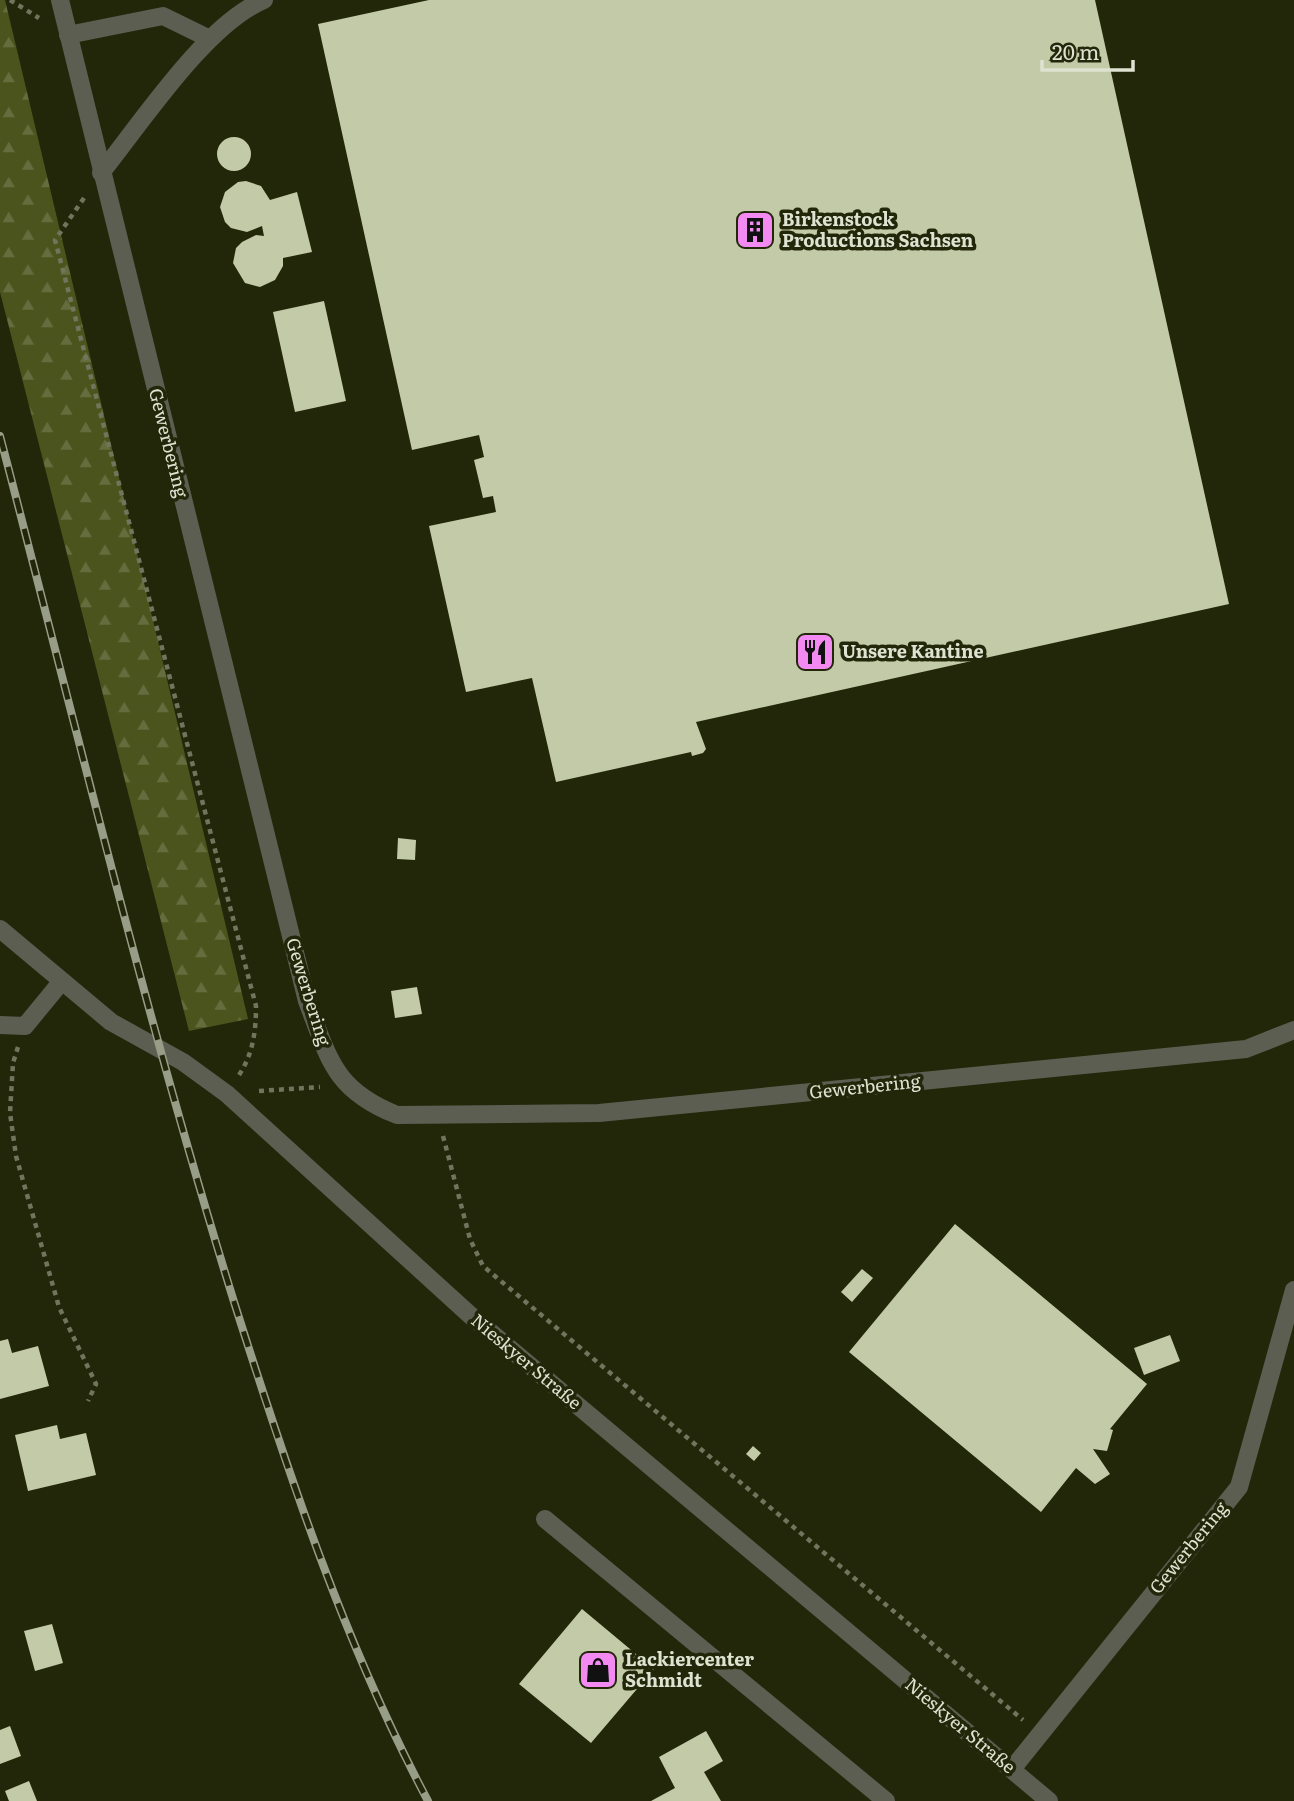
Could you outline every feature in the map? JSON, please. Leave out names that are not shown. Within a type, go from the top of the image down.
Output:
[{"type":"street","name":"Gewerbering","points":[[60,0],[307,1000],[328,1056],[346,1084],[367,1103],[397,1115],[599,1113],[1246,1049],[1294,1030]]},
{"type":"street","points":[[101,173],[210,38],[246,8],[264,0]]},
{"type":"street","points":[[68,35],[163,16],[210,38]]},
{"type":"street","name":"Nieskyer Straße","points":[[0,929],[111,1022],[183,1062],[227,1094],[470,1315],[1049,1801]]},
{"type":"street","points":[[0,1025],[25,1026],[62,981]]},
{"type":"street","name":"Gewerbering","points":[[1012,1769],[1239,1486],[1294,1290]]},
{"type":"street","points":[[545,1519],[886,1801]]},
{"type":"path","points":[[101,173],[55,240],[256,1006],[256,1030],[247,1063],[227,1094]]},
{"type":"path","points":[[25,1026],[13,1063],[10,1113],[16,1156],[59,1307],[96,1384],[88,1401]]},
{"type":"path","points":[[227,1094],[346,1084]]},
{"type":"path","points":[[438,1115],[470,1239],[483,1266],[1040,1734]]},
{"type":"green space","points":[[0,0],[5,0],[248,1019],[189,1031],[0,292]]},
{"type":"building","name":"Birkenstock Productions Sachsen","points":[[429,0],[1095,0],[1229,604],[696,722],[706,749],[703,753],[692,756],[691,752],[556,782],[532,678],[466,692],[429,526],[496,512],[493,496],[483,498],[474,460],[484,457],[479,435],[412,450],[318,24]]},
{"type":"building","points":[[234,137],[246,142],[251,154],[246,166],[234,171],[222,166],[217,154],[222,142]]},
{"type":"building","points":[[246,181],[261,186],[270,200],[297,192],[312,252],[283,258],[283,266],[275,280],[260,287],[245,283],[233,263],[236,248],[242,242],[256,235],[264,236],[262,226],[247,232],[231,228],[225,222],[220,207],[225,192],[238,182]]},
{"type":"building","points":[[324,301],[346,401],[295,412],[273,312]]},
{"type":"building","points":[[398,838],[416,840],[415,860],[397,859]]},
{"type":"building","points":[[417,987],[422,1014],[395,1018],[391,991]]},
{"type":"building","points":[[955,1224],[1147,1384],[1110,1429],[1113,1430],[1107,1451],[1093,1449],[1110,1474],[1095,1484],[1076,1468],[1041,1512],[849,1352]]},
{"type":"building","points":[[862,1269],[873,1278],[852,1302],[841,1292]]},
{"type":"building","points":[[1170,1335],[1180,1361],[1144,1375],[1134,1348]]},
{"type":"building","points":[[8,1339],[12,1353],[38,1346],[49,1386],[0,1399],[0,1341]]},
{"type":"building","points":[[57,1425],[60,1439],[86,1433],[96,1475],[28,1491],[15,1435]]},
{"type":"building","points":[[753,1446],[761,1453],[754,1461],[746,1454]]},
{"type":"building","points":[[582,1609],[654,1669],[591,1743],[519,1684]]},
{"type":"building","points":[[52,1624],[63,1663],[35,1671],[24,1631]]},
{"type":"building","points":[[10,1726],[21,1756],[0,1764],[0,1730]]},
{"type":"building","points":[[706,1731],[723,1761],[704,1772],[721,1801],[651,1801],[675,1788],[659,1757]]},
{"type":"building","points":[[29,1781],[37,1801],[9,1801],[5,1791]]},
{"type":"railway","points":[[0,436],[171,1089],[235,1305],[320,1558],[370,1681],[428,1801]]},
{"type":"place","name":"Birkenstock Productions Sachsen","points":[[755,230]]},
{"type":"place","name":"Unsere Kantine","points":[[815,652]]},
{"type":"place","name":"Lackiercenter Schmidt","points":[[598,1670]]}]
